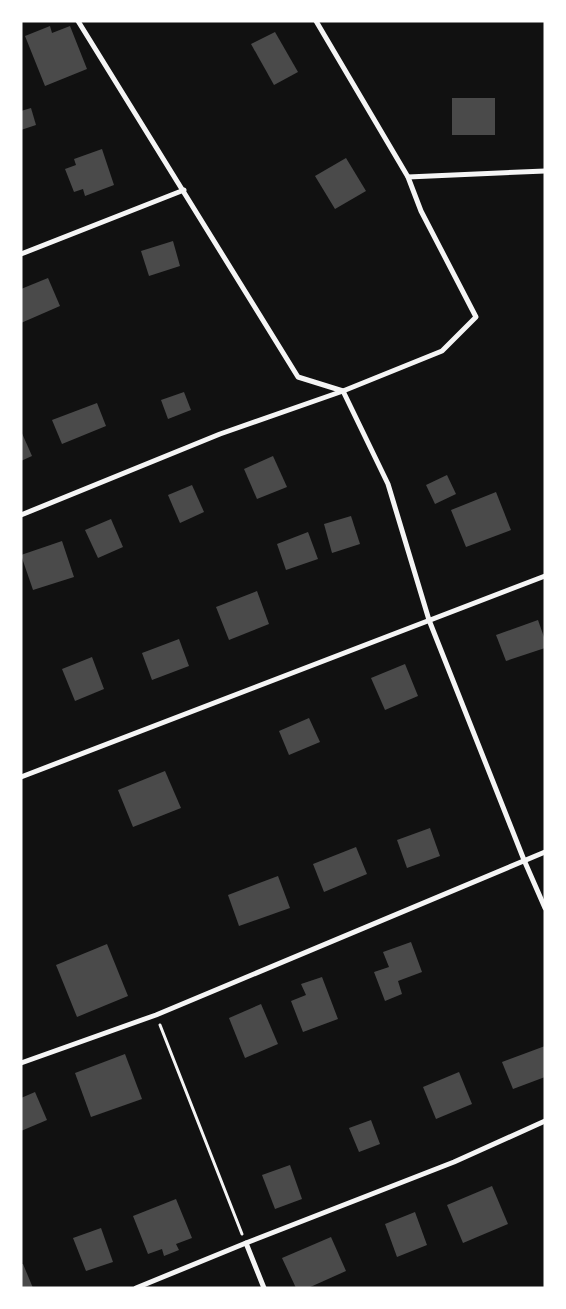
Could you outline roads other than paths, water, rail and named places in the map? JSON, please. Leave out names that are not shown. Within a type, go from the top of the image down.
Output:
[{"type":"street","points":[[78,21],[298,377],[343,391],[388,484],[429,620],[524,860],[545,908]]},
{"type":"street","points":[[21,515],[220,434],[343,391],[442,351],[476,317],[421,210],[408,177],[316,21]]},
{"type":"street","points":[[408,177],[545,170]]},
{"type":"street","points":[[21,254],[184,190]]},
{"type":"street","points":[[21,777],[545,576]]},
{"type":"street","points":[[21,1064],[156,1015],[545,852]]},
{"type":"street","points":[[136,1288],[454,1162],[545,1121]]},
{"type":"street","points":[[246,1243],[264,1288]]}]
